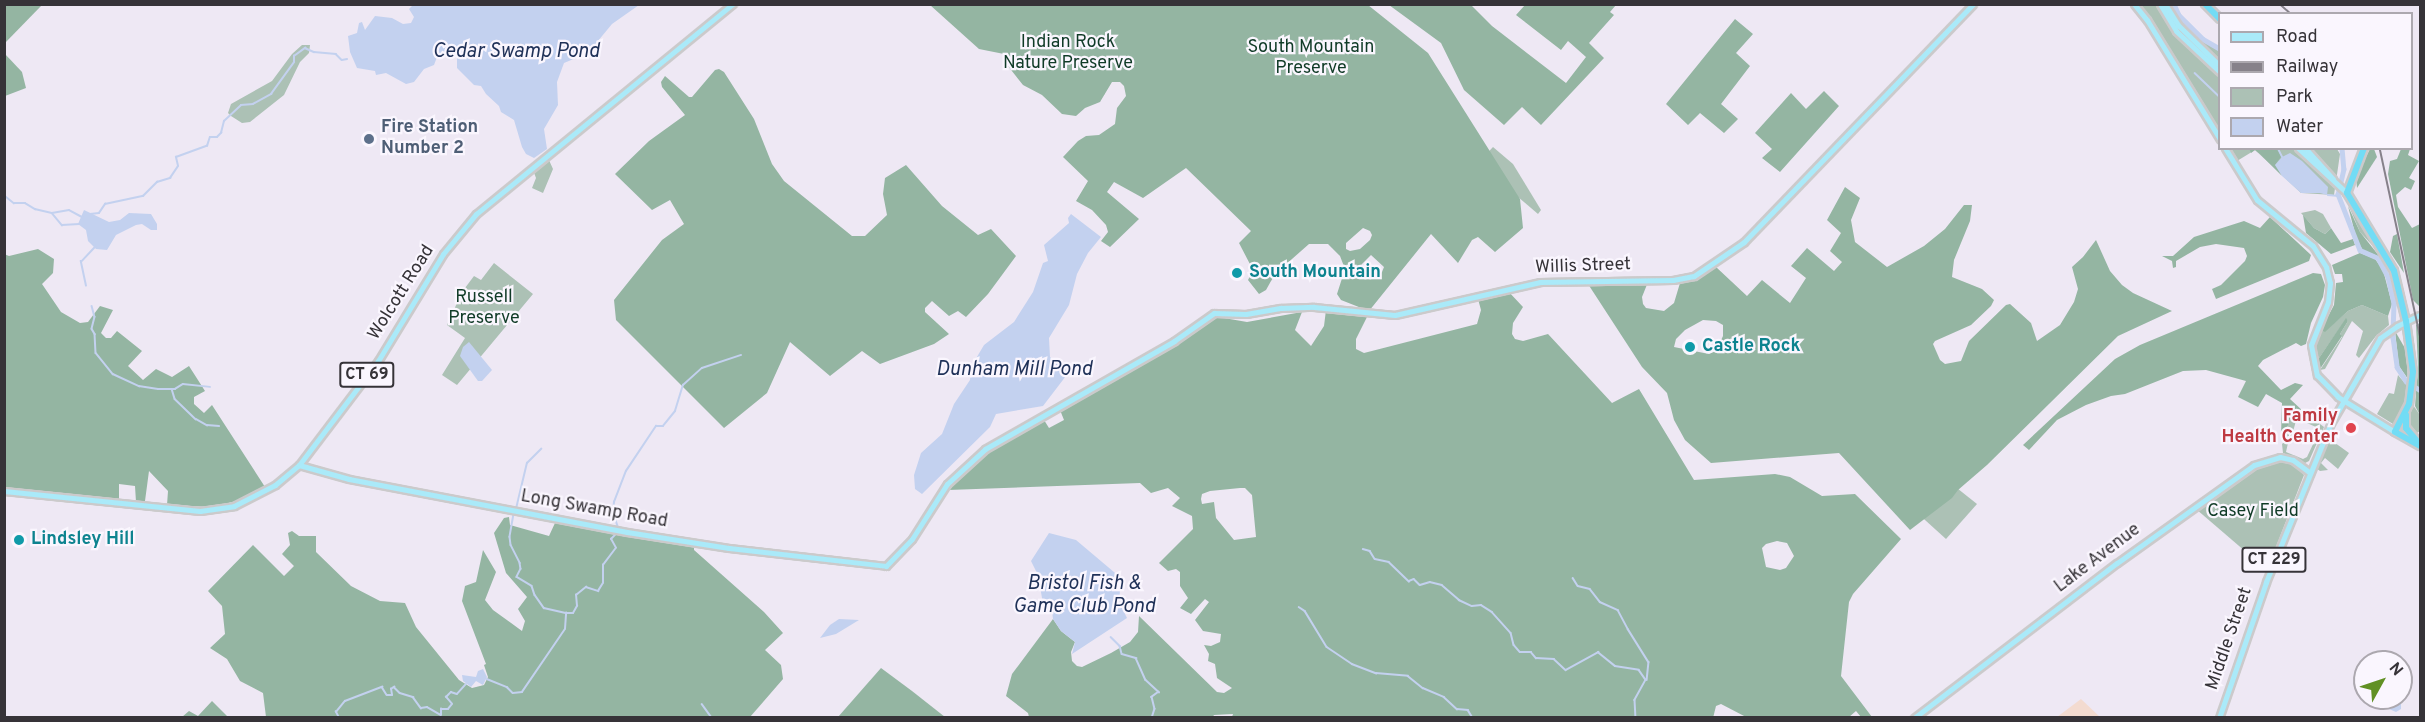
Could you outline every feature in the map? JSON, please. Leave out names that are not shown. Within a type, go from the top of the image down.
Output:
[{"type":"highway","points":[[2205,4],[2218,17]]},
{"type":"highway","points":[[2363,150],[2347,193],[2390,262],[2406,321],[2413,373],[2406,411],[2395,432],[2421,445]]},
{"type":"highway","points":[[2406,411],[2406,428],[2421,445]]},
{"type":"main road","name":"Wolcott Road","points":[[4,490],[176,510],[211,511],[251,500],[299,465],[378,361],[443,254],[476,214],[734,4]]},
{"type":"main road","name":"Willis Street","points":[[886,566],[912,538],[940,494],[967,464],[995,442],[1174,341],[1214,314],[1246,314],[1281,308],[1314,307],[1395,315],[1535,283],[1680,279],[1694,276],[1744,242],[1973,4]]},
{"type":"main road","points":[[2134,4],[2147,20],[2218,136]]},
{"type":"main road","points":[[2160,4],[2176,31],[2218,70]]},
{"type":"main road","points":[[2165,4],[2178,25],[2218,64]]},
{"type":"main road","points":[[2226,150],[2257,200],[2313,246],[2326,267],[2330,292],[2325,312],[2312,339],[2311,354],[2322,382],[2343,400],[2395,432]]},
{"type":"main road","points":[[2300,150],[2347,193]]},
{"type":"main road","points":[[2307,150],[2334,180]]},
{"type":"main road","name":"CT 229","points":[[2406,321],[2421,315]]},
{"type":"main road","name":"Middle Street","points":[[2219,717],[2252,618],[2309,472],[2343,400],[2371,350],[2388,330],[2406,321]]},
{"type":"main road","name":"Lake Avenue","points":[[1914,717],[2117,563],[2254,465],[2280,457],[2292,460],[2309,472]]},
{"type":"main road","name":"Long Swamp Road","points":[[299,465],[350,479],[627,532],[718,546],[886,566]]},
{"type":"shaded area","points":[[2081,699],[2100,717],[2057,717]]},
{"type":"green space","points":[[4,5],[42,5],[5,43]]},
{"type":"green space","points":[[930,5],[1368,5],[1428,53],[1520,199],[1523,228],[1495,252],[1478,237],[1472,240],[1458,263],[1431,234],[1369,311],[1341,300],[1337,294],[1345,269],[1340,256],[1328,244],[1309,244],[1275,274],[1266,290],[1259,294],[1248,280],[1253,270],[1239,243],[1251,231],[1186,168],[1143,198],[1114,182],[1107,192],[1139,219],[1110,247],[1101,241],[1108,232],[1106,225],[1092,210],[1076,201],[1088,181],[1063,157],[1078,141],[1086,136],[1099,135],[1115,124],[1117,108],[1126,96],[1124,86],[1120,82],[1112,82],[1100,102],[1085,108],[1076,116],[1062,114],[1042,95],[1023,85],[1008,66],[1009,59],[1004,54],[979,49]],"holes":[[[1363,228],[1370,231],[1372,235],[1370,240],[1360,249],[1350,251],[1346,249],[1346,243]],[[1371,255],[1384,267],[1382,272],[1379,275],[1367,267],[1358,273],[1355,271]]]},
{"type":"green space","points":[[1389,5],[1471,5],[1492,26],[1566,83],[1586,57],[1568,41],[1561,50],[1516,15],[1525,5],[1616,5],[1610,12],[1614,15],[1589,43],[1604,58],[1541,125],[1522,107],[1504,125],[1464,90],[1441,43]]},
{"type":"green space","points":[[2137,5],[2171,5],[2186,27],[2197,38],[2218,50],[2218,129],[2149,16]]},
{"type":"green space","points":[[1735,19],[1753,34],[1736,53],[1750,66],[1721,104],[1738,119],[1724,133],[1700,113],[1688,125],[1666,104]]},
{"type":"green space","points":[[302,45],[310,45],[309,53],[300,62],[284,95],[250,122],[242,123],[228,113],[231,104],[272,81],[292,54]]},
{"type":"green space","points":[[5,54],[22,72],[26,88],[5,96]]},
{"type":"green space","points":[[719,69],[724,72],[754,119],[772,164],[784,181],[852,236],[865,236],[887,215],[883,194],[885,178],[906,165],[942,206],[978,235],[991,229],[1016,256],[988,294],[966,317],[958,311],[949,316],[932,301],[925,308],[925,312],[949,334],[934,344],[880,364],[862,351],[830,376],[790,342],[767,393],[724,428],[616,320],[614,300],[662,240],[684,224],[670,200],[652,210],[615,174],[649,141],[685,115],[662,87],[661,82],[665,76],[689,97],[692,97],[715,70]]},
{"type":"green space","points":[[1824,91],[1839,106],[1780,172],[1762,158],[1772,149],[1755,133],[1791,93],[1806,109]]},
{"type":"green space","points":[[1493,147],[1513,164],[1541,210],[1538,214],[1478,163]]},
{"type":"green space","points":[[2231,150],[2255,150],[2237,161]]},
{"type":"green space","points":[[2255,150],[2338,150],[2340,154],[2334,195],[2301,193]]},
{"type":"green space","points":[[2255,150],[2278,150],[2281,157],[2275,165],[2282,176]]},
{"type":"green space","points":[[2369,150],[2374,150],[2377,157],[2357,188],[2356,176]]},
{"type":"green space","points":[[2401,150],[2410,150],[2408,155],[2419,161],[2409,178],[2415,181],[2411,190],[2405,187],[2396,195],[2398,207],[2412,228],[2420,224],[2420,307],[2413,300],[2388,174],[2390,161],[2397,159]]},
{"type":"green space","points":[[548,158],[553,169],[543,193],[532,188],[536,178],[533,170]]},
{"type":"green space","points":[[1845,187],[1860,198],[1851,220],[1855,242],[1887,267],[1924,246],[1945,229],[1964,205],[1972,205],[1970,221],[1954,260],[1952,277],[1982,289],[1994,300],[1991,306],[1971,325],[1935,341],[1933,344],[1940,360],[1945,364],[1961,361],[1969,341],[2006,305],[2010,304],[2031,323],[2037,341],[2060,325],[2074,302],[2078,289],[2072,267],[2096,240],[2110,271],[2122,285],[2133,293],[2172,311],[2118,336],[1952,498],[1910,530],[1839,453],[1711,463],[1685,440],[1674,420],[1667,393],[1642,367],[1588,284],[1648,282],[1642,297],[1643,304],[1646,308],[1664,311],[1674,303],[1680,283],[1695,279],[1716,267],[1747,296],[1762,280],[1790,303],[1806,278],[1791,266],[1807,248],[1834,271],[1842,262],[1830,251],[1841,233],[1827,220]],"holes":[[[1703,320],[1716,321],[1723,325],[1723,336],[1716,351],[1709,354],[1674,347],[1676,339],[1685,330]]]},
{"type":"green space","points":[[2348,204],[2351,204],[2383,257],[2360,232]]},
{"type":"green space","points":[[2348,206],[2360,232],[2380,257],[2363,250],[2357,241]]},
{"type":"green space","points":[[2315,210],[2323,214],[2331,228],[2325,234],[2314,228],[2301,213]]},
{"type":"green space","points":[[2303,215],[2314,228],[2325,234],[2331,228],[2341,243],[2353,239],[2355,245],[2331,254],[2306,233]]},
{"type":"green space","points":[[2270,217],[2311,255],[2309,261],[2216,299],[2212,289],[2221,285],[2245,261],[2247,256],[2244,248],[2216,244],[2200,247],[2176,261],[2176,267],[2173,268],[2172,261],[2162,256],[2173,256],[2194,237],[2244,221],[2260,228]]},
{"type":"green space","points":[[2397,234],[2404,273],[2390,252],[2393,236]]},
{"type":"green space","points":[[38,249],[54,259],[53,273],[42,284],[61,312],[80,323],[88,322],[100,306],[113,310],[101,333],[106,338],[111,338],[117,331],[142,351],[128,366],[143,380],[156,369],[172,377],[189,366],[205,391],[194,397],[194,404],[204,413],[212,405],[265,487],[241,500],[211,507],[167,505],[168,491],[149,471],[145,501],[136,502],[135,486],[119,484],[119,500],[5,488],[4,254],[9,256]]},
{"type":"green space","points":[[2360,253],[2375,259],[2383,270],[2392,304],[2388,316],[2362,305],[2348,311],[2325,332],[2321,330],[2334,305],[2336,283],[2343,282],[2342,274],[2335,274],[2332,265]]},
{"type":"green space","name":"Russell Preserve","points":[[494,263],[533,294],[457,385],[442,375],[465,338],[447,325],[462,292],[474,276],[481,280]]},
{"type":"green space","points":[[2313,273],[2321,274],[2325,285],[2306,344],[2301,346],[2296,343],[2263,360],[2258,366],[2281,390],[2295,383],[2303,385],[2290,399],[2304,412],[2291,416],[2285,434],[2281,435],[2282,403],[2266,394],[2258,407],[2238,397],[2246,381],[2206,370],[2183,371],[2125,394],[2111,396],[2086,405],[2057,420],[2029,450],[2023,445],[2115,359],[2140,345]]},
{"type":"green space","points":[[1507,290],[1523,307],[1513,323],[1512,334],[1515,339],[1523,341],[1548,334],[1612,403],[1639,389],[1694,480],[1775,474],[1790,477],[1822,496],[1855,494],[1901,539],[1853,594],[1849,602],[1841,676],[1872,717],[1861,717],[1856,711],[1849,717],[1746,717],[1721,704],[1716,706],[1713,718],[1232,717],[1233,714],[1214,715],[1212,718],[1029,717],[1028,713],[1006,696],[1012,674],[1053,619],[1061,631],[1075,642],[1071,652],[1072,661],[1077,666],[1082,667],[1130,642],[1138,632],[1139,616],[1217,692],[1224,693],[1232,688],[1217,678],[1215,664],[1208,661],[1209,654],[1204,645],[1211,646],[1220,642],[1221,634],[1203,631],[1195,620],[1209,602],[1205,599],[1191,614],[1180,608],[1188,598],[1180,586],[1180,572],[1176,569],[1168,571],[1159,563],[1193,529],[1192,516],[1172,506],[1180,498],[1168,488],[1151,493],[1140,483],[948,490],[990,449],[1044,420],[1049,428],[1064,420],[1060,410],[1218,317],[1247,322],[1302,312],[1295,330],[1311,346],[1324,326],[1326,310],[1368,315],[1356,339],[1356,349],[1364,353],[1477,324],[1481,310],[1478,299]],"holes":[[[1245,488],[1252,495],[1256,537],[1234,540],[1216,518],[1214,502],[1202,504],[1202,494],[1210,491]],[[1777,541],[1787,543],[1794,556],[1786,568],[1780,570],[1766,567],[1762,548],[1766,544]]]},
{"type":"green space","points":[[2362,305],[2388,316],[2389,325],[2376,336],[2359,358],[2356,355],[2363,331],[2352,321],[2325,369],[2320,370],[2342,337],[2340,334],[2348,321],[2346,319],[2317,361],[2315,347],[2319,333],[2321,330],[2325,331],[2348,311]]},
{"type":"green space","points":[[2346,318],[2348,321],[2340,334],[2342,336],[2320,369],[2317,361]]},
{"type":"green space","points":[[2420,323],[2420,415],[2415,406],[2418,366],[2416,325]]},
{"type":"green space","points":[[2395,331],[2406,350],[2408,379],[2399,366]]},
{"type":"green space","points":[[2398,375],[2408,387],[2401,414],[2393,424],[2377,414],[2389,393],[2394,394]]},
{"type":"green space","points":[[1839,394],[1977,504],[1946,539],[1808,414]]},
{"type":"green space","points":[[2413,405],[2420,415],[2420,431],[2414,435],[2408,422]]},
{"type":"green space","points":[[2304,412],[2324,427],[2309,461],[2305,463],[2283,453],[2282,444],[2285,441],[2288,443],[2286,452],[2303,459],[2307,457],[2315,440],[2316,427],[2300,420],[2296,421],[2292,435],[2285,437],[2290,416]]},
{"type":"green space","points":[[2331,433],[2331,440],[2349,453],[2338,469],[2325,458],[2321,463],[2328,470],[2320,471],[2316,468]]},
{"type":"green space","name":"Casey Field","points":[[2283,459],[2296,465],[2304,475],[2267,570],[2196,509],[2259,465],[2270,460]]},
{"type":"green space","points":[[509,517],[510,525],[549,536],[555,523],[694,546],[694,550],[764,612],[783,633],[765,650],[781,665],[783,679],[750,717],[266,717],[263,693],[240,681],[227,659],[210,648],[225,634],[222,606],[208,591],[253,545],[284,576],[294,566],[282,554],[290,545],[288,533],[292,531],[299,536],[316,536],[316,552],[351,586],[380,601],[405,603],[416,627],[459,680],[472,688],[484,685],[488,677],[484,665],[486,664],[462,601],[465,586],[476,582],[483,550],[496,572],[485,600],[493,610],[522,631],[525,621],[518,609],[527,597],[506,573],[494,533],[504,518]]},
{"type":"green space","points":[[881,668],[912,691],[945,717],[838,717]]},
{"type":"green space","points":[[212,701],[228,717],[182,717],[189,711],[198,716]]},
{"type":"water","name":"Cedar Swamp Pond","points":[[639,4],[612,24],[588,53],[564,63],[557,82],[558,105],[544,129],[547,149],[534,158],[526,154],[522,147],[514,120],[501,112],[499,106],[481,86],[474,85],[457,68],[457,54],[442,56],[436,49],[437,57],[434,65],[424,69],[414,82],[406,84],[386,73],[376,75],[375,71],[357,68],[350,52],[348,36],[357,33],[359,23],[362,22],[365,30],[375,16],[392,18],[403,24],[411,23],[414,17],[409,9],[413,5]]},
{"type":"water","points":[[2290,153],[2302,161],[2328,187],[2327,195],[2301,193],[2282,176],[2275,165],[2282,157]]},
{"type":"water","points":[[84,210],[109,222],[120,220],[129,213],[151,214],[157,224],[157,230],[151,230],[142,224],[136,225],[116,235],[107,250],[96,249],[88,241],[86,230],[78,224]]},
{"type":"water","name":"Dunham Mill Pond","points":[[1071,214],[1101,237],[1088,253],[1077,274],[1069,305],[1049,338],[1050,357],[1069,372],[1043,406],[996,414],[990,427],[922,494],[915,489],[914,475],[921,453],[942,434],[954,404],[970,380],[971,367],[984,345],[1014,322],[1033,292],[1043,263],[1048,261],[1044,245],[1069,223],[1068,218]]},
{"type":"water","points":[[469,342],[492,370],[482,381],[478,381],[460,356],[463,347]]},
{"type":"water","name":"Bristol Fish & Game Club Pond","points":[[1049,533],[1076,540],[1121,578],[1119,602],[1127,618],[1072,654],[1075,642],[1061,631],[1053,619],[1052,611],[1042,598],[1038,575],[1031,561]]},
{"type":"water","points":[[839,619],[859,620],[836,634],[820,638],[830,625]]},
{"type":"water","points":[[483,669],[487,677],[483,685],[476,681],[471,687],[463,681],[462,675],[476,677],[478,671]]},
{"type":"waterway","points":[[2174,4],[2179,15],[2203,39],[2218,48]]},
{"type":"waterway","points":[[90,214],[99,213],[105,204],[143,196],[157,182],[170,178],[178,166],[176,157],[207,146],[210,137],[217,137],[221,133],[224,121],[241,105],[253,104],[271,94],[294,62],[294,56],[305,48],[314,52],[336,54],[342,60],[347,59]]},
{"type":"waterway","points":[[2195,73],[2218,95]]},
{"type":"waterway","points":[[2279,150],[2283,158]]},
{"type":"waterway","points":[[2342,150],[2344,169],[2338,194],[2360,250],[2378,258],[2388,277],[2394,304],[2393,337],[2397,367],[2406,381],[2420,390]]},
{"type":"waterway","points":[[4,195],[14,203],[25,203],[35,209],[52,213],[69,210],[82,217]]},
{"type":"waterway","points":[[2328,195],[2339,196]]},
{"type":"waterway","points":[[52,213],[62,225],[79,224]]},
{"type":"waterway","points":[[86,286],[81,262],[96,246]]},
{"type":"waterway","points":[[92,306],[95,317],[92,329],[95,334],[96,353],[113,374],[139,386],[158,389],[175,389],[183,384],[210,387]]},
{"type":"waterway","points":[[618,528],[613,513],[614,502],[626,471],[656,426],[663,426],[675,411],[683,385],[702,368],[741,355]]},
{"type":"waterway","points":[[172,389],[175,399],[196,419],[207,425],[219,426]]},
{"type":"waterway","points":[[516,509],[527,463],[541,449]]},
{"type":"waterway","points":[[514,514],[510,537],[511,545],[520,563],[521,569],[517,577],[532,586],[544,608],[565,613]]},
{"type":"waterway","points":[[487,679],[507,687],[513,693],[522,692],[565,629],[566,613],[573,613],[577,606],[576,595],[586,587],[598,591],[603,583],[603,565],[616,548],[611,539],[617,533]]},
{"type":"waterway","points":[[1363,549],[1370,551],[1375,559],[1389,562],[1409,581],[1414,579],[1420,585],[1430,582],[1442,585],[1459,600],[1472,606],[1481,605],[1492,612],[1511,633],[1514,645],[1520,652],[1531,652],[1536,658],[1554,659],[1566,670],[1598,652],[1615,666],[1639,670],[1646,680],[1635,700],[1636,718]]},
{"type":"waterway","points":[[1573,578],[1578,586],[1590,589],[1600,602],[1618,610],[1649,662],[1647,680]]},
{"type":"waterway","points":[[1299,607],[1305,611],[1327,647],[1352,664],[1376,673],[1408,676],[1423,688],[1444,697],[1457,709],[1468,710],[1473,718]]},
{"type":"waterway","points":[[1111,637],[1120,646],[1122,654],[1136,658],[1146,680],[1159,692],[1152,697],[1155,709],[1152,718]]},
{"type":"waterway","points":[[339,718],[336,712],[345,701],[382,687],[387,695],[392,695],[391,689],[394,687],[400,693],[413,697],[421,708],[427,707],[441,715],[441,709],[448,709],[452,704],[446,697],[451,692],[457,694],[466,684]]},
{"type":"waterway","points":[[702,704],[712,718]]},
{"type":"railway","points":[[2280,4],[2289,12]]},
{"type":"railway","points":[[2380,150],[2420,335]]},
{"type":"place","name":"Fire Station Number 2","points":[[369,139]]},
{"type":"place","name":"South Mountain","points":[[1237,273]]},
{"type":"place","name":"Castle Rock","points":[[1690,347]]},
{"type":"place","name":"Family Health Center","points":[[2351,428]]},
{"type":"place","name":"Lindsley Hill","points":[[19,540]]},
{"type":"park label","name":"Indian Rock Nature Preserve","points":[[1068,54]]},
{"type":"park label","name":"South Mountain Preserve","points":[[1311,59]]}]
